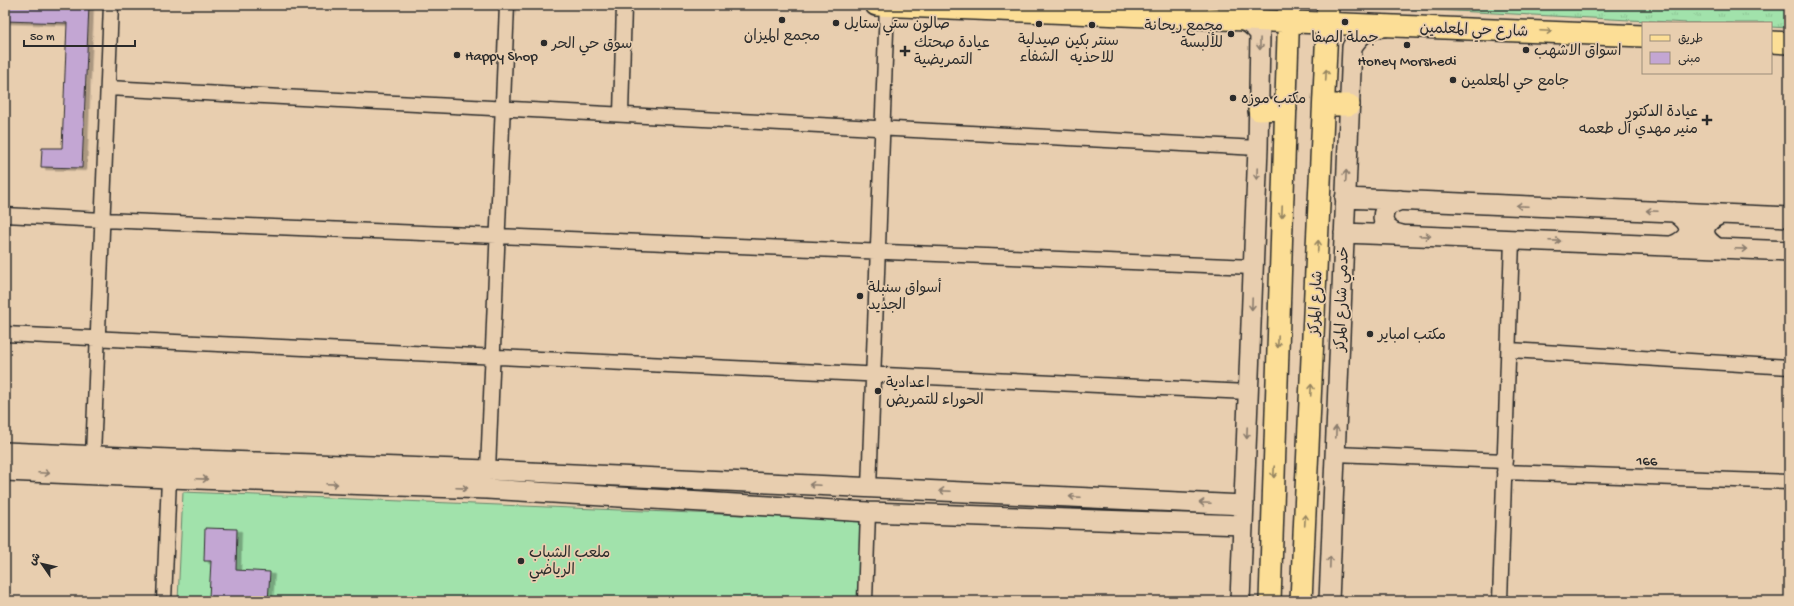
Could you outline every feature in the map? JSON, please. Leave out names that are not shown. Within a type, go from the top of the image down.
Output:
[{"type":"main road","name":"شارع حي المعلمين","points":[[876,5],[1236,19],[1289,13],[1328,14],[1354,23],[1393,26],[1642,36]]},
{"type":"main road","points":[[1270,601],[1289,13]]},
{"type":"main road","name":"شارع المركز","points":[[1301,601],[1328,14]]},
{"type":"main road","points":[[1772,42],[1789,43]]},
{"type":"main road","points":[[1324,105],[1349,105]]},
{"type":"main road","points":[[1259,110],[1286,110]]},
{"type":"street","points":[[93,456],[111,5]]},
{"type":"street","points":[[488,470],[507,5]]},
{"type":"street","points":[[621,114],[624,5]]},
{"type":"street","points":[[869,488],[879,252],[887,5]]},
{"type":"street","points":[[1236,19],[1243,20],[1255,27],[1260,34],[1258,148],[1240,601]]},
{"type":"street","name":"خدمي شارع المركز","points":[[1329,601],[1352,47],[1359,37],[1372,28],[1393,26]]},
{"type":"street","points":[[108,88],[1258,148]]},
{"type":"street","points":[[1345,198],[1789,217]]},
{"type":"street","points":[[1400,200],[1384,210],[1383,218],[1384,225],[1390,230],[1402,235]]},
{"type":"street","points":[[1672,246],[1686,239],[1689,232],[1688,225],[1684,218],[1674,212]]},
{"type":"street","points":[[1718,248],[1706,239],[1704,231],[1706,224],[1711,218],[1719,214]]},
{"type":"street","points":[[5,215],[1253,267]]},
{"type":"street","points":[[1344,233],[1789,251]]},
{"type":"street","points":[[1500,601],[1512,240]]},
{"type":"street","points":[[5,334],[1248,392]]},
{"type":"street","points":[[1509,350],[1789,367]]},
{"type":"street","points":[[5,452],[488,470],[1244,505]]},
{"type":"street","name":"166","points":[[1335,454],[1505,466],[1789,482]]},
{"type":"street","points":[[302,464],[302,483]]},
{"type":"street","points":[[5,471],[487,489],[868,512],[1243,524]]},
{"type":"street","points":[[164,601],[169,478]]},
{"type":"street","points":[[865,601],[868,512]]},
{"type":"green space","points":[[1378,5],[1717,5],[1789,9],[1789,28],[1772,27],[1772,22],[1669,22],[1378,7]]},
{"type":"green space","name":"ملعب الشباب الرياضي","points":[[183,492],[863,520],[859,601],[178,601]]},
{"type":"building","points":[[5,5],[89,5],[82,168],[41,167],[42,148],[62,148],[67,23],[5,21]]},
{"type":"building","points":[[205,528],[237,529],[236,570],[270,572],[268,601],[209,598],[211,561],[204,561]]},
{"type":"place","name":"مجمع الميزان","points":[[782,20]]},
{"type":"place","name":"جملة الصفا","points":[[1345,22]]},
{"type":"place","name":"صالون ستي ستايل","points":[[836,23]]},
{"type":"place","name":"صيدلية الشفاء","points":[[1039,24]]},
{"type":"place","name":"سنتر بكين للاحذيه","points":[[1092,25]]},
{"type":"place","name":"مجمع ريحانة للألبسة","points":[[1231,34]]},
{"type":"place","name":"سوق حي الحر","points":[[544,43]]},
{"type":"place","name":"Honey Morshedi","points":[[1407,45]]},
{"type":"place","name":"اسواق الاشهب","points":[[1526,50]]},
{"type":"place","name":"عيادة صحتك التمريضية","points":[[905,51]]},
{"type":"place","name":"Happy Shop","points":[[457,55]]},
{"type":"place","name":"جامع حي المعلمين","points":[[1453,80]]},
{"type":"place","name":"مكتب موزه","points":[[1233,98]]},
{"type":"place","name":"عيادة الدكتور منير مهدي آل طعمه","points":[[1707,120]]},
{"type":"place","name":"أسواق سنبلة الجديد","points":[[860,296]]},
{"type":"place","name":"مكتب امباير","points":[[1370,334]]},
{"type":"place","name":"اعدادية الحوراء للتمريض","points":[[878,391]]},
{"type":"place","name":"ملعب الشباب الرياضي","points":[[521,561]]}]
